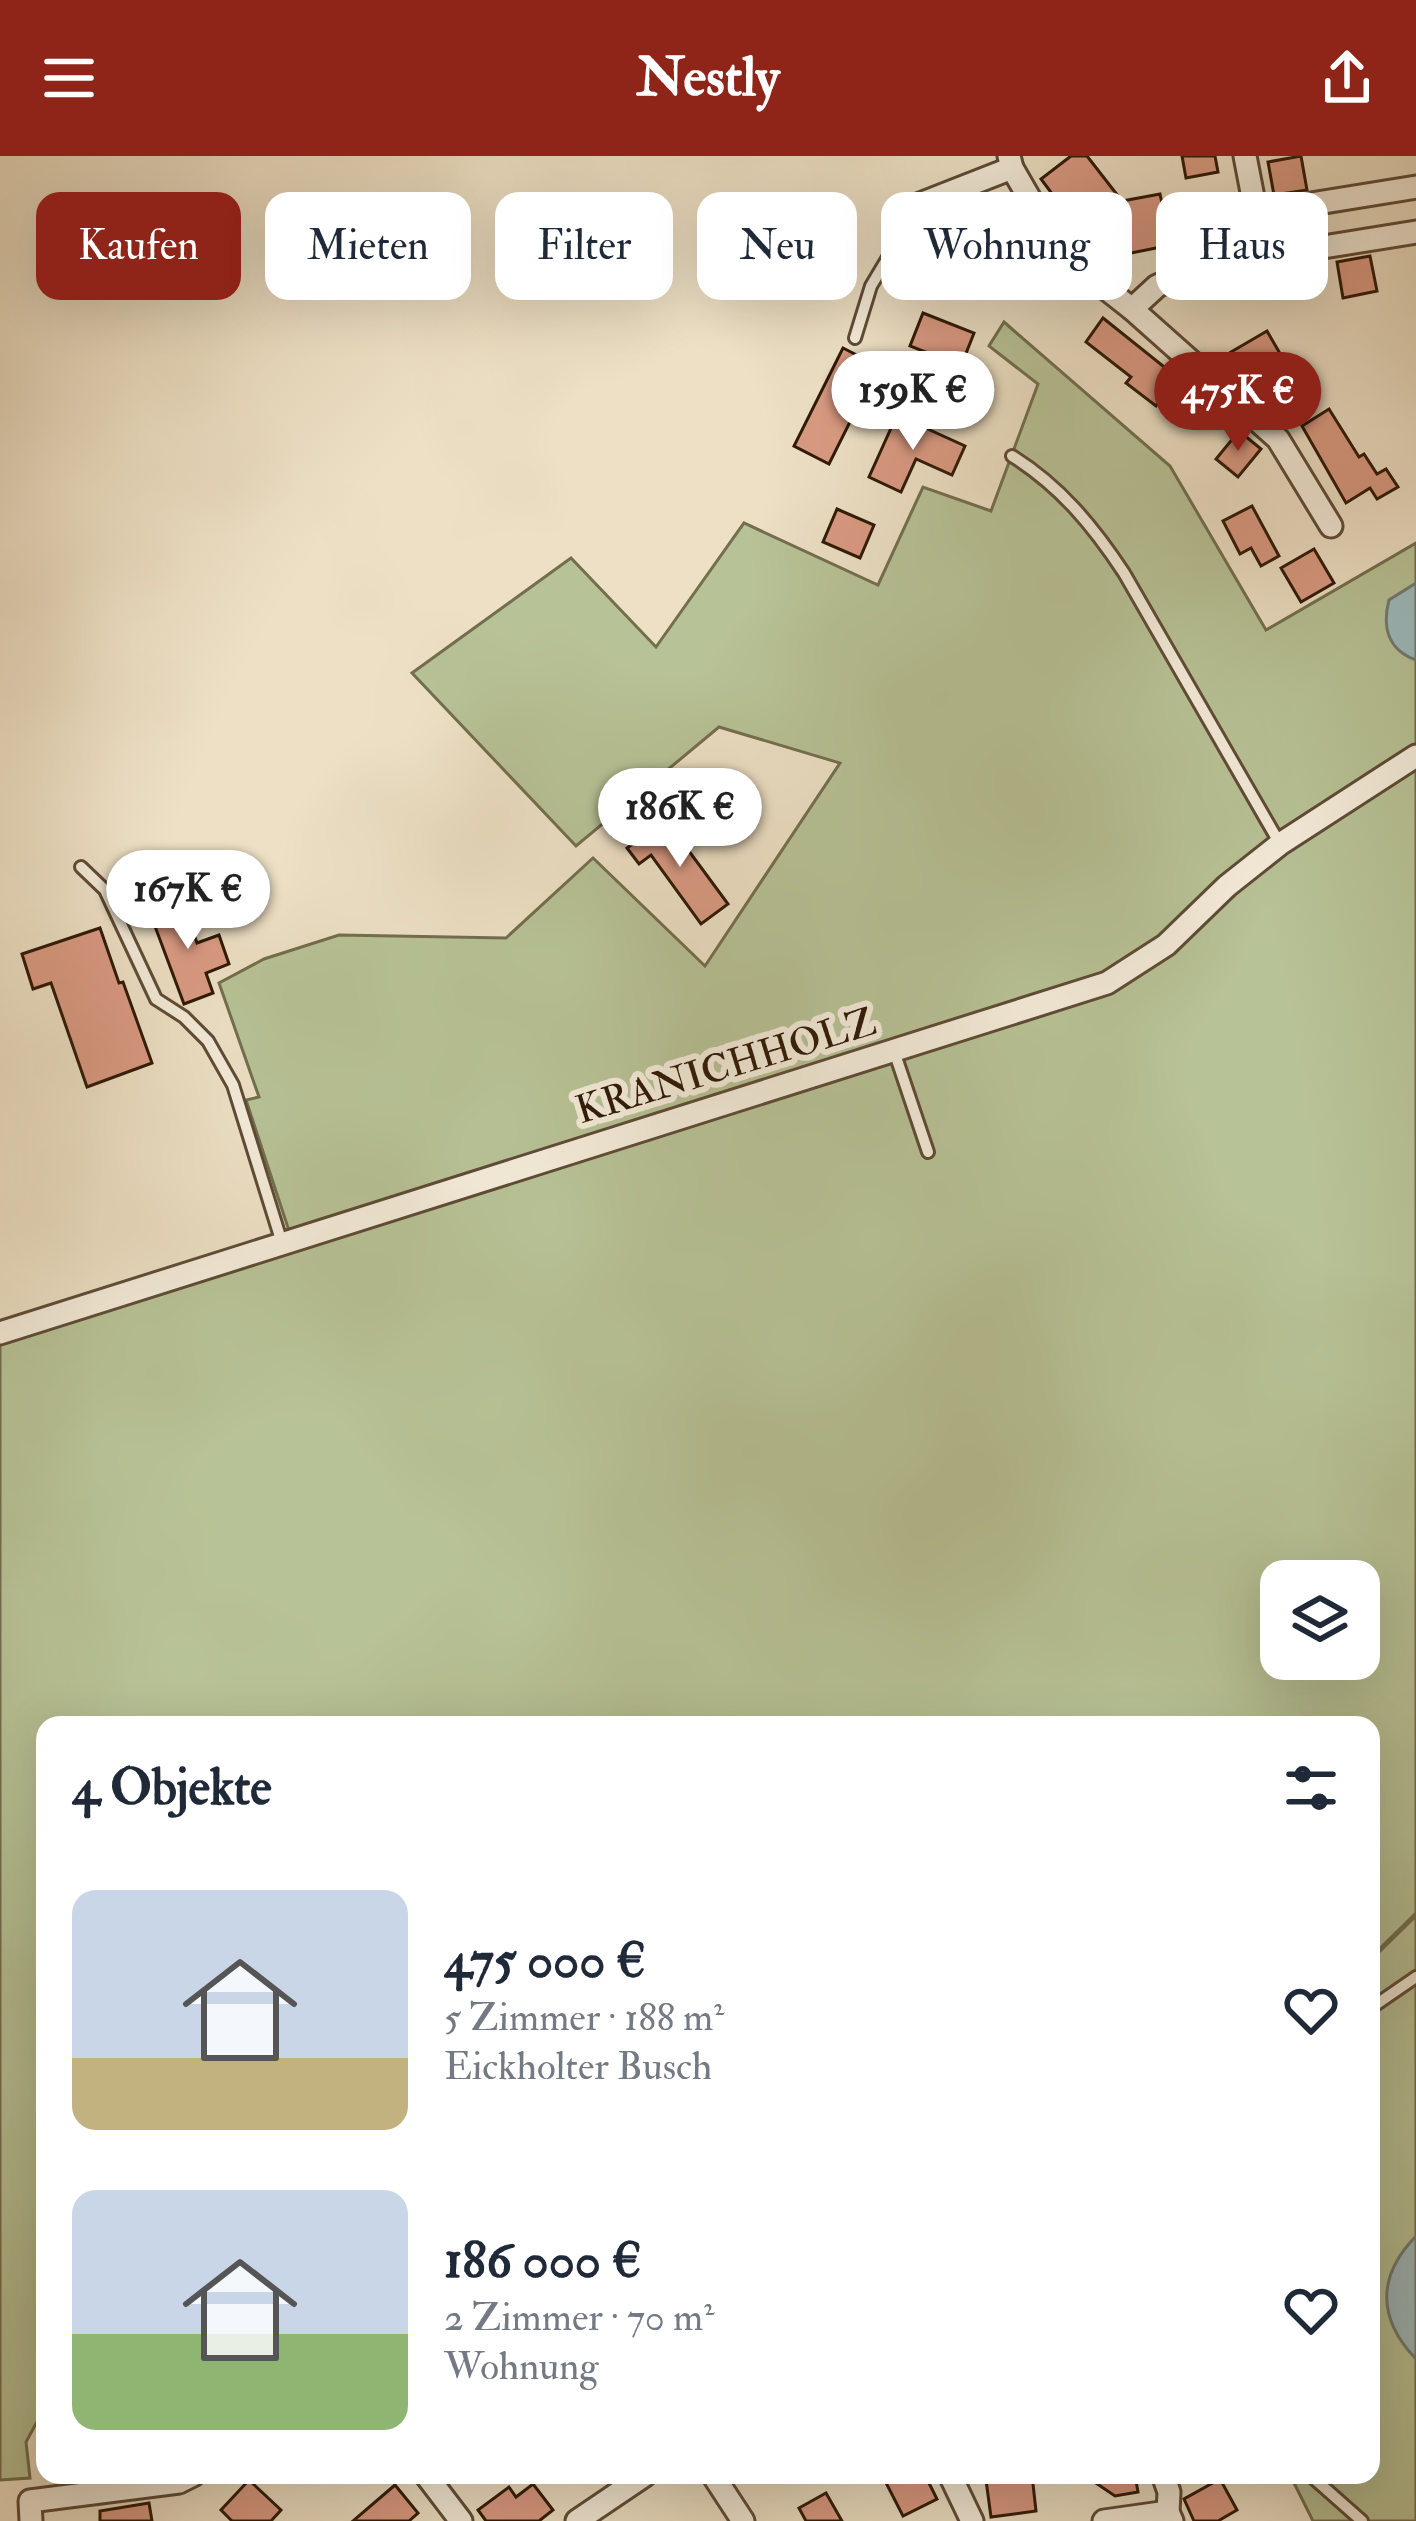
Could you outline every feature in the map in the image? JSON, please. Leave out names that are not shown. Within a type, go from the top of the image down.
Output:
[{"type":"street","points":[[1245,156],[1252,192]]},
{"type":"street","points":[[946,192],[1011,162],[1046,226],[1090,276],[1278,439],[1331,526]]},
{"type":"street","points":[[1328,201],[1416,187]]},
{"type":"street","points":[[1328,246],[1416,232]]},
{"type":"street","points":[[1132,309],[1156,287]]},
{"type":"street","name":"KRANICHHOLZ","points":[[0,1334],[1107,983],[1166,945],[1227,886],[1280,844],[1416,756]]},
{"type":"street","points":[[31,2521],[30,2501],[163,2484]]},
{"type":"street","points":[[433,2484],[461,2521]]},
{"type":"street","points":[[577,2521],[632,2484]]},
{"type":"street","points":[[719,2484],[743,2521]]},
{"type":"street","points":[[954,2484],[973,2521]]},
{"type":"street","points":[[1104,2521],[1170,2517],[1166,2484]]},
{"type":"lane","points":[[855,338],[881,269]]},
{"type":"lane","points":[[1012,457],[1037,472],[1100,536],[1280,844]]},
{"type":"lane","points":[[81,867],[105,890],[156,999],[184,1017],[221,1062],[233,1085],[282,1243]]},
{"type":"lane","points":[[895,1051],[928,1152]]},
{"type":"lane","points":[[1380,2002],[1416,1977]]},
{"type":"lane","points":[[1320,2484],[1362,2521]]},
{"type":"green space","points":[[1004,322],[1170,466],[1266,630],[1416,543],[1416,1913],[1380,1948],[1380,1716],[36,1716],[36,2424],[26,2442],[30,2478],[0,2480],[0,1340],[294,1246],[246,1100],[259,1097],[219,983],[264,959],[339,935],[506,938],[593,858],[705,966],[840,763],[719,727],[576,846],[412,673],[571,558],[656,647],[744,523],[878,585],[923,487],[991,511],[1038,384],[989,346]]},
{"type":"green space","points":[[1416,1916],[1416,2521],[1313,2521],[1294,2484],[1380,2484],[1380,1951]]},
{"type":"water","points":[[1416,583],[1416,660],[1393,644],[1386,619],[1389,600]]},
{"type":"water","points":[[1416,2236],[1416,2359],[1394,2328],[1387,2297],[1394,2266]]},
{"type":"building","points":[[1071,156],[1087,156],[1115,192],[1051,192],[1041,179]]},
{"type":"building","points":[[1182,156],[1215,156],[1218,172],[1186,178]]},
{"type":"building","points":[[1301,156],[1307,190],[1273,192],[1268,162]]},
{"type":"building","points":[[1156,195],[1156,248],[1132,253],[1132,199]]},
{"type":"building","points":[[1370,256],[1377,291],[1343,298],[1337,262]]},
{"type":"building","points":[[923,313],[974,333],[961,366],[910,346]]},
{"type":"building","points":[[1103,318],[1178,378],[1156,406],[1126,383],[1131,377],[1086,342]]},
{"type":"building","points":[[1267,331],[1282,357],[1246,378],[1231,352]]},
{"type":"building","points":[[843,348],[878,366],[829,464],[794,446]]},
{"type":"building","points":[[1329,409],[1359,457],[1364,454],[1377,474],[1386,469],[1398,487],[1377,499],[1370,488],[1346,503],[1302,426]]},
{"type":"building","points":[[897,415],[965,446],[952,475],[916,459],[901,492],[869,477]]},
{"type":"building","points":[[1239,431],[1261,449],[1238,477],[1216,459]]},
{"type":"building","points":[[1252,506],[1279,556],[1261,566],[1251,548],[1240,554],[1223,521]]},
{"type":"building","points":[[837,509],[874,525],[860,558],[823,542]]},
{"type":"building","points":[[1314,549],[1334,583],[1301,602],[1281,568]]},
{"type":"building","points":[[666,820],[728,904],[701,924],[651,855],[639,864],[627,848]]},
{"type":"building","points":[[182,901],[197,943],[219,935],[229,964],[206,973],[213,993],[184,1004],[150,913]]},
{"type":"building","points":[[100,928],[152,1063],[87,1087],[51,983],[33,989],[22,954]]},
{"type":"building","points":[[245,2484],[253,2484],[281,2510],[271,2521],[232,2521],[221,2510]]},
{"type":"building","points":[[533,2484],[553,2510],[539,2521],[486,2521],[478,2510],[509,2487],[516,2497]]},
{"type":"building","points":[[887,2484],[930,2484],[937,2499],[903,2516]]},
{"type":"building","points":[[987,2484],[1033,2484],[1036,2511],[991,2517]]},
{"type":"building","points":[[1097,2484],[1137,2484],[1138,2492],[1115,2496]]},
{"type":"building","points":[[1211,2484],[1223,2484],[1237,2510],[1218,2521],[1194,2521],[1184,2499]]},
{"type":"building","points":[[395,2485],[418,2513],[409,2521],[353,2521]]},
{"type":"building","points":[[826,2493],[842,2521],[806,2521],[799,2508]]},
{"type":"building","points":[[149,2503],[152,2521],[100,2521],[100,2511]]}]
